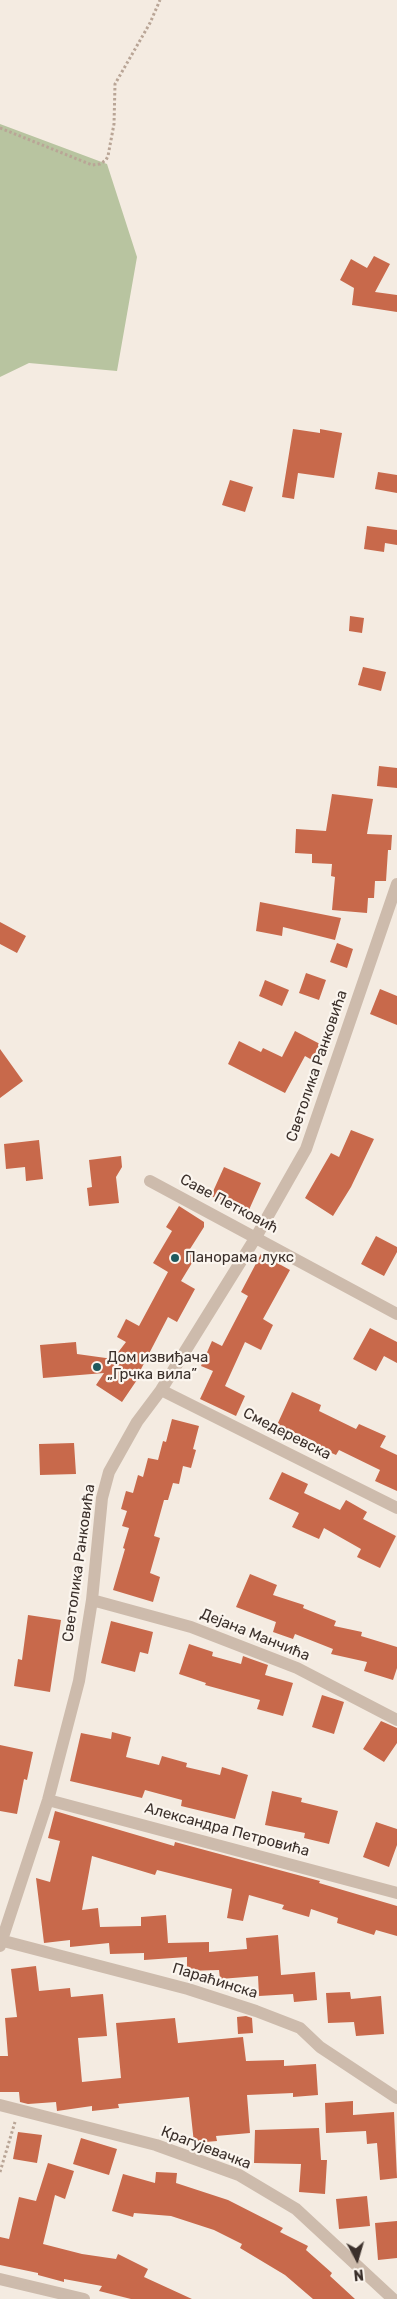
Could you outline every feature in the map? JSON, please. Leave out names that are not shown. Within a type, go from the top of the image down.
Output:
[{"type":"street","name":"Светолика Ранковића","points":[[1,1942],[48,1800],[78,1681],[92,1600],[100,1511],[109,1472],[137,1422],[162,1390],[256,1236],[306,1149],[397,884]]},
{"type":"street","name":"Саве Петковић","points":[[150,1181],[256,1236],[397,1314]]},
{"type":"street","name":"Смедеревска","points":[[162,1390],[397,1508]]},
{"type":"street","name":"Дејана Манчића","points":[[92,1600],[191,1627],[297,1668],[397,1720]]},
{"type":"street","name":"Александра Петровића","points":[[48,1800],[397,1893]]},
{"type":"street","name":"Параћинска","points":[[1,1942],[188,1988],[300,2028],[320,2047],[397,2098]]},
{"type":"street","name":"Крагујевачка","points":[[0,2105],[156,2145],[238,2175],[296,2209],[393,2299]]},
{"type":"street","points":[[0,2279],[84,2299]]},
{"type":"path","points":[[0,128],[92,165],[100,164],[106,160],[114,124],[115,84],[150,23],[160,0]]},
{"type":"path","points":[[0,2172],[18,2110]]},
{"type":"green space","points":[[0,124],[107,164],[137,257],[117,371],[29,363],[0,377]]},
{"type":"building","points":[[374,256],[390,264],[375,292],[397,295],[397,312],[352,305],[354,288],[340,280],[351,259],[367,268]]},
{"type":"building","points":[[293,429],[320,433],[320,429],[342,433],[334,478],[298,473],[294,499],[282,497]]},
{"type":"building","points":[[378,472],[397,475],[397,493],[375,489]]},
{"type":"building","points":[[230,480],[253,487],[245,512],[222,505]]},
{"type":"building","points":[[367,526],[397,530],[397,545],[385,543],[384,552],[364,549]]},
{"type":"building","points":[[350,616],[364,618],[362,633],[349,631]]},
{"type":"building","points":[[363,667],[386,672],[381,691],[358,685]]},
{"type":"building","points":[[379,766],[397,768],[397,788],[377,786]]},
{"type":"building","points":[[332,794],[373,799],[367,834],[392,835],[391,850],[388,850],[386,881],[375,881],[374,898],[368,898],[367,913],[332,910],[335,877],[331,876],[332,864],[312,863],[312,854],[295,853],[296,829],[326,831]]},
{"type":"building","points":[[260,902],[341,918],[335,940],[283,927],[282,936],[256,931]]},
{"type":"building","points":[[0,922],[26,936],[17,953],[0,944]]},
{"type":"building","points":[[337,943],[353,949],[347,968],[330,962]]},
{"type":"building","points":[[306,973],[326,980],[319,1000],[299,993]]},
{"type":"building","points":[[265,980],[289,990],[282,1006],[259,996]]},
{"type":"building","points":[[380,989],[397,996],[397,1025],[370,1014]]},
{"type":"building","points":[[295,1031],[320,1044],[312,1060],[305,1056],[285,1093],[228,1064],[239,1041],[261,1052],[263,1048],[282,1057]]},
{"type":"building","points":[[0,1049],[23,1081],[0,1098]]},
{"type":"building","points":[[351,1130],[374,1139],[351,1187],[333,1216],[305,1198],[331,1153],[339,1157]]},
{"type":"building","points":[[39,1140],[43,1179],[26,1181],[25,1167],[6,1169],[4,1144]]},
{"type":"building","points":[[121,1156],[122,1167],[116,1177],[119,1203],[89,1206],[87,1188],[92,1187],[89,1160]]},
{"type":"building","points":[[224,1167],[261,1183],[248,1212],[211,1196]]},
{"type":"building","points":[[179,1206],[204,1222],[204,1227],[190,1249],[198,1253],[181,1281],[195,1289],[177,1322],[168,1317],[139,1373],[141,1374],[122,1402],[96,1385],[104,1373],[43,1378],[40,1345],[76,1342],[77,1354],[113,1359],[126,1342],[117,1337],[126,1319],[139,1326],[168,1272],[153,1263],[172,1231],[166,1227]]},
{"type":"building","points":[[376,1236],[397,1247],[397,1252],[384,1276],[361,1264]]},
{"type":"building","points":[[261,1254],[290,1270],[263,1319],[273,1325],[261,1350],[245,1342],[225,1386],[245,1396],[236,1416],[200,1399],[213,1371],[201,1366],[212,1341],[222,1346],[248,1296],[241,1292]]},
{"type":"building","points":[[370,1328],[397,1342],[397,1363],[384,1356],[376,1371],[353,1359]]},
{"type":"building","points":[[292,1392],[321,1405],[319,1411],[356,1429],[359,1424],[386,1436],[380,1447],[397,1455],[397,1491],[375,1481],[380,1470],[339,1450],[336,1455],[312,1444],[314,1441],[277,1425]]},
{"type":"building","points":[[172,1419],[199,1426],[193,1449],[196,1450],[191,1468],[183,1466],[179,1484],[173,1483],[168,1500],[164,1500],[154,1536],[160,1538],[150,1573],[160,1577],[153,1602],[113,1590],[129,1528],[122,1526],[127,1511],[121,1509],[126,1491],[133,1493],[138,1475],[143,1477],[148,1458],[158,1460],[163,1441],[166,1442]]},
{"type":"building","points":[[74,1443],[76,1474],[40,1475],[39,1444]]},
{"type":"building","points":[[282,1472],[308,1484],[304,1493],[340,1510],[346,1500],[367,1512],[363,1519],[396,1536],[380,1568],[357,1557],[361,1549],[324,1528],[319,1539],[292,1527],[299,1513],[269,1499]]},
{"type":"building","points":[[250,1574],[277,1585],[273,1595],[304,1605],[303,1608],[336,1621],[334,1626],[362,1632],[361,1636],[397,1647],[397,1668],[393,1680],[364,1671],[367,1662],[331,1654],[333,1649],[295,1634],[293,1639],[273,1632],[276,1622],[236,1607]]},
{"type":"building","points":[[28,1615],[61,1620],[50,1692],[14,1686],[18,1659],[22,1660]]},
{"type":"building","points":[[111,1621],[153,1632],[148,1654],[140,1652],[135,1672],[101,1663]]},
{"type":"building","points":[[189,1644],[213,1652],[212,1656],[241,1664],[243,1656],[268,1665],[265,1675],[293,1683],[283,1716],[257,1709],[260,1700],[205,1685],[206,1683],[179,1674]]},
{"type":"building","points":[[322,1695],[344,1702],[334,1734],[312,1727]]},
{"type":"building","points":[[381,1721],[397,1728],[397,1743],[384,1762],[363,1749]]},
{"type":"building","points":[[112,1732],[131,1737],[126,1757],[159,1765],[162,1756],[187,1763],[186,1767],[220,1775],[222,1767],[248,1775],[235,1819],[181,1806],[182,1800],[145,1790],[142,1798],[70,1781],[81,1733],[111,1739]]},
{"type":"building","points":[[0,1745],[33,1752],[27,1780],[24,1779],[17,1814],[0,1811]]},
{"type":"building","points":[[272,1791],[302,1798],[301,1802],[338,1811],[329,1844],[304,1838],[305,1833],[265,1825]]},
{"type":"building","points":[[55,1811],[174,1846],[175,1842],[320,1881],[319,1883],[397,1906],[397,1936],[376,1930],[374,1935],[337,1923],[338,1918],[311,1909],[309,1917],[282,1909],[284,1905],[249,1895],[243,1921],[227,1918],[232,1889],[157,1870],[155,1875],[92,1856],[82,1910],[98,1908],[100,1927],[141,1926],[141,1917],[166,1915],[168,1943],[209,1942],[209,1952],[247,1949],[246,1938],[278,1935],[281,1975],[315,1972],[317,2000],[294,2002],[293,1994],[259,1996],[258,1976],[220,1979],[219,1970],[187,1971],[187,1957],[144,1960],[144,1953],[110,1954],[109,1943],[70,1947],[70,1940],[44,1943],[36,1878],[50,1882],[60,1841],[48,1838]]},
{"type":"building","points":[[376,1822],[397,1829],[397,1845],[389,1867],[363,1857]]},
{"type":"building","points":[[36,1966],[39,1991],[70,1988],[71,1997],[103,1994],[107,2036],[78,2038],[82,2082],[121,2078],[116,2023],[175,2018],[178,2043],[243,2037],[246,2061],[284,2060],[284,2066],[316,2064],[318,2095],[293,2097],[293,2093],[247,2095],[250,2133],[216,2136],[217,2141],[194,2143],[189,2097],[118,2104],[119,2108],[92,2111],[92,2106],[57,2111],[56,2102],[28,2104],[20,2102],[19,2092],[0,2092],[0,2056],[8,2056],[5,2018],[17,2017],[11,1969]]},
{"type":"building","points":[[350,1992],[351,1999],[381,1996],[384,2034],[356,2036],[354,2022],[328,2023],[326,1993]]},
{"type":"building","points":[[246,2016],[252,2018],[253,2033],[238,2034],[237,2017]]},
{"type":"building","points":[[353,2101],[353,2115],[394,2112],[397,2178],[380,2180],[377,2143],[367,2144],[366,2131],[326,2133],[325,2103]]},
{"type":"building","points":[[319,2128],[321,2160],[327,2160],[325,2194],[299,2192],[301,2164],[254,2163],[255,2130]]},
{"type":"building","points":[[18,2132],[42,2135],[37,2163],[13,2159]]},
{"type":"building","points":[[81,2138],[117,2149],[109,2175],[73,2164]]},
{"type":"building","points":[[48,2163],[74,2171],[65,2199],[55,2195],[43,2244],[82,2254],[116,2259],[118,2254],[148,2269],[144,2277],[192,2299],[131,2299],[99,2291],[102,2286],[64,2279],[64,2282],[38,2275],[38,2273],[0,2265],[0,2237],[9,2239],[19,2197],[36,2201]]},
{"type":"building","points":[[156,2172],[177,2173],[176,2183],[228,2200],[283,2228],[280,2232],[308,2246],[306,2250],[332,2273],[330,2276],[355,2299],[313,2299],[285,2275],[240,2248],[242,2244],[214,2230],[171,2216],[134,2213],[133,2217],[112,2211],[123,2174],[155,2183]]},
{"type":"building","points":[[367,2196],[370,2226],[339,2229],[336,2199]]},
{"type":"building","points":[[397,2221],[397,2258],[378,2260],[375,2223]]},
{"type":"place","name":"Панорама лукс","points":[[175,1258]]},
{"type":"place","name":"Дом извиђача „Грчка вила”","points":[[97,1367]]}]
